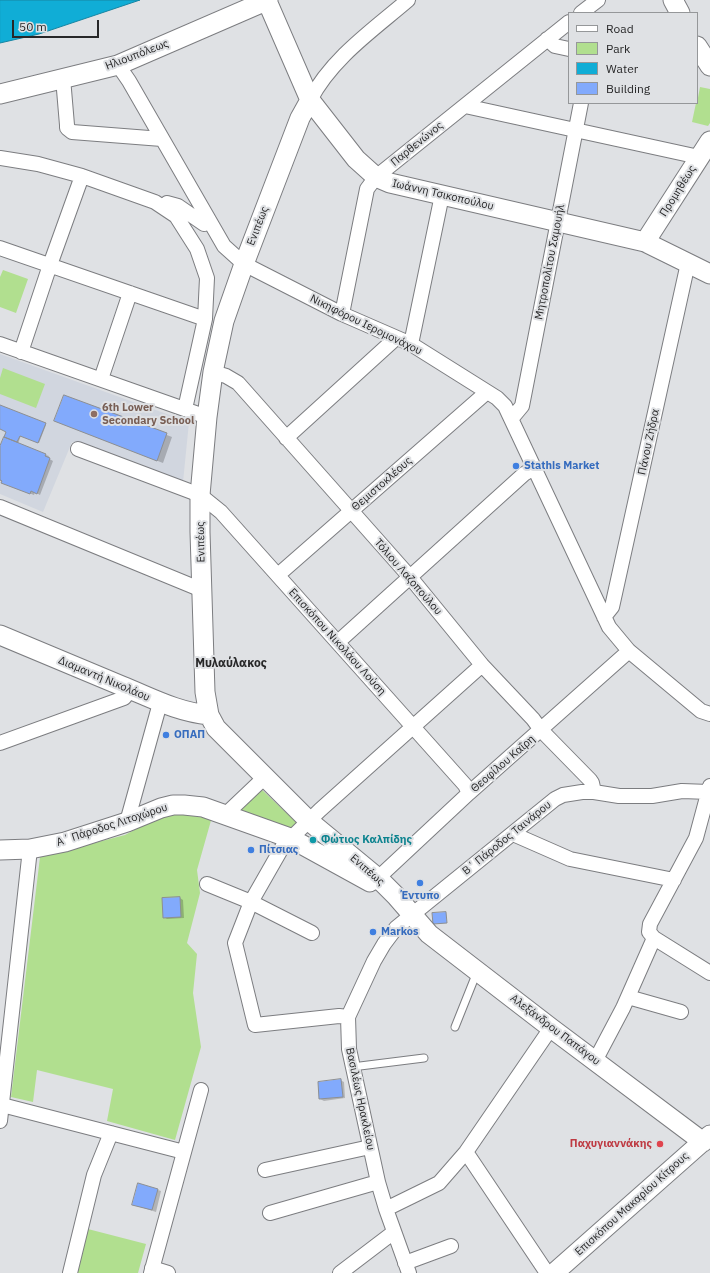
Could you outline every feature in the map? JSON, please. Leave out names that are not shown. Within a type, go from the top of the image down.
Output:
[{"type":"street","name":"Ιωάννη Τσικοπούλου","points":[[268,0],[310,100],[356,159],[376,177],[390,183],[646,242],[710,274]]},
{"type":"street","name":"Ηλιουπόλεως","points":[[0,94],[118,65],[268,0]]},
{"type":"street","points":[[310,100],[317,86],[344,54],[408,0]]},
{"type":"street","points":[[582,12],[598,0]]},
{"type":"street","points":[[673,0],[679,12]]},
{"type":"street","name":"Παρθενώνος","points":[[342,314],[367,189],[376,177],[568,23]]},
{"type":"street","points":[[547,39],[555,46],[568,49]]},
{"type":"street","points":[[698,48],[710,66]]},
{"type":"street","name":"Νικηφόρου Ιερομονάχου","points":[[118,65],[129,81],[224,246],[244,264],[342,314],[411,344],[497,398],[506,406],[609,627],[629,651],[701,711],[710,714]]},
{"type":"street","points":[[698,68],[710,70]]},
{"type":"street","points":[[63,78],[67,128],[72,132],[162,139]]},
{"type":"street","name":"Ενιπέως","points":[[310,100],[300,118],[244,264],[224,321],[214,372],[207,417],[200,495],[205,692],[209,715],[216,728],[309,821],[378,878],[412,914]]},
{"type":"street","name":"Μητροπολίτου Σαμουήλ","points":[[512,418],[522,406],[581,104]]},
{"type":"street","points":[[465,106],[699,157]]},
{"type":"street","name":"Προμηθέως","points":[[646,242],[710,141]]},
{"type":"street","points":[[0,158],[38,164],[82,176],[155,202],[176,216],[197,249],[207,278],[205,319],[185,409]]},
{"type":"street","points":[[21,352],[82,176]]},
{"type":"street","points":[[411,344],[442,195]]},
{"type":"street","points":[[155,202],[171,203],[178,206],[204,224],[210,222]]},
{"type":"street","points":[[0,248],[205,319]]},
{"type":"street","name":"Πάνου Ζήδρα","points":[[604,617],[612,607],[688,263]]},
{"type":"street","points":[[101,379],[130,293]]},
{"type":"street","points":[[286,438],[396,338]]},
{"type":"street","points":[[0,344],[207,417]]},
{"type":"street","name":"Τόλιου Λαζοπούλου","points":[[214,372],[226,376],[238,383],[410,578],[482,665],[533,718],[541,730],[590,780],[594,792]]},
{"type":"street","name":"Θεμιστοκλέους","points":[[278,575],[487,392]]},
{"type":"street","name":"Επισκόπου Νικολάου Λούση","points":[[78,449],[200,495],[221,512],[465,785],[469,793]]},
{"type":"street","points":[[338,642],[524,474],[534,468]]},
{"type":"street","points":[[0,507],[202,590]]},
{"type":"street","name":"Διαμαντή Νικολάου","points":[[0,635],[131,689],[160,703],[185,712],[209,715]]},
{"type":"street","name":"Θεοφίλου Καΐρη","points":[[378,878],[469,793],[629,651]]},
{"type":"street","points":[[348,1017],[339,1016],[255,1025],[235,942],[251,902],[283,846],[290,838],[482,665]]},
{"type":"street","points":[[0,743],[124,698],[131,689]]},
{"type":"street","points":[[127,822],[160,703]]},
{"type":"street","points":[[225,815],[265,777]]},
{"type":"street","points":[[595,1061],[628,997],[651,935],[650,924],[706,818],[709,789]]},
{"type":"street","name":"Β΄ Πάροδος Ταινάρου","points":[[412,914],[555,799],[563,795],[594,792],[619,796],[652,796],[682,791],[709,789]]},
{"type":"street","name":"Α΄ Πάροδος Λιτοχώρου","points":[[0,850],[30,849],[65,842],[127,822],[160,808],[173,805],[203,807],[290,838],[396,896]]},
{"type":"street","points":[[513,834],[570,859],[674,880]]},
{"type":"street","points":[[0,1121],[4,1049],[30,849]]},
{"type":"street","points":[[206,884],[251,902],[312,933]]},
{"type":"street","name":"Αλεξάνδρου Παπάγου","points":[[412,914],[429,934],[551,1028],[595,1061],[706,1138]]},
{"type":"street","name":"Βασιλέως Ηρακλείου","points":[[407,1268],[378,1182],[352,1067],[349,1049],[348,1017],[374,961],[384,944],[396,928],[412,914]]},
{"type":"street","points":[[651,935],[710,973]]},
{"type":"street","points":[[628,997],[681,1012]]},
{"type":"street","points":[[386,1209],[439,1182],[466,1152],[551,1028]]},
{"type":"street","points":[[168,1273],[151,1271],[201,1090]]},
{"type":"street","points":[[2,1105],[184,1152]]},
{"type":"street","points":[[70,1273],[94,1175],[111,1134]]},
{"type":"street","name":"Επισκόπου Μακαρίου Κίτρους","points":[[554,1273],[706,1138]]},
{"type":"street","points":[[265,1170],[370,1147]]},
{"type":"street","points":[[466,1152],[547,1273]]},
{"type":"street","points":[[270,1213],[378,1182]]},
{"type":"street","points":[[340,1273],[394,1232]]},
{"type":"street","points":[[407,1268],[451,1246]]},
{"type":"lane","points":[[455,1027],[477,971]]},
{"type":"lane","points":[[352,1067],[424,1058]]},
{"type":"shaded area","name":"6th Lower Secondary School","points":[[0,354],[189,422],[183,482],[72,442],[43,512],[0,494]]},
{"type":"green space","points":[[700,87],[710,89],[710,123],[708,126],[692,122],[696,104],[698,104]]},
{"type":"green space","points":[[3,270],[28,279],[16,313],[0,307],[0,277]]},
{"type":"green space","points":[[3,368],[45,384],[36,408],[0,394],[0,378]]},
{"type":"green space","points":[[259,787],[297,823],[286,833],[232,813]]},
{"type":"green space","points":[[181,810],[212,817],[197,870],[200,893],[187,943],[197,954],[193,993],[201,1047],[175,1140],[107,1121],[113,1089],[37,1070],[33,1102],[11,1097],[40,857],[125,835],[165,813]]},
{"type":"green space","points":[[84,1228],[146,1244],[138,1273],[73,1273]]},
{"type":"water","points":[[0,0],[140,0],[39,34],[0,43]]},
{"type":"building","points":[[64,395],[167,433],[157,461],[54,421]]},
{"type":"building","points":[[0,405],[46,423],[38,443],[20,436],[17,442],[4,437],[6,432],[0,429]]},
{"type":"building","points":[[4,437],[46,454],[45,456],[50,458],[37,494],[31,491],[30,494],[1,483],[0,446]]},
{"type":"building","points":[[180,897],[181,917],[163,918],[162,898]]},
{"type":"building","points":[[446,912],[447,923],[433,924],[432,913]]},
{"type":"building","points":[[341,1079],[343,1097],[319,1099],[318,1082]]},
{"type":"building","points":[[138,1183],[158,1189],[152,1210],[132,1205]]},
{"type":"place","name":"6th Lower Secondary School","points":[[94,414]]},
{"type":"place","name":"Stathis Market","points":[[516,466]]},
{"type":"place","name":"ΟΠΑΠ","points":[[166,735]]},
{"type":"place","name":"Φώτιος Καλπίδης","points":[[313,840]]},
{"type":"place","name":"Πίτσιας","points":[[251,850]]},
{"type":"place","name":"Έντυπο","points":[[420,883]]},
{"type":"place","name":"Markos","points":[[373,932]]},
{"type":"place","name":"Παχυγιαννάκης","points":[[660,1144]]},
{"type":"district","name":"Μυλαύλακος","points":[[231,664]]}]
